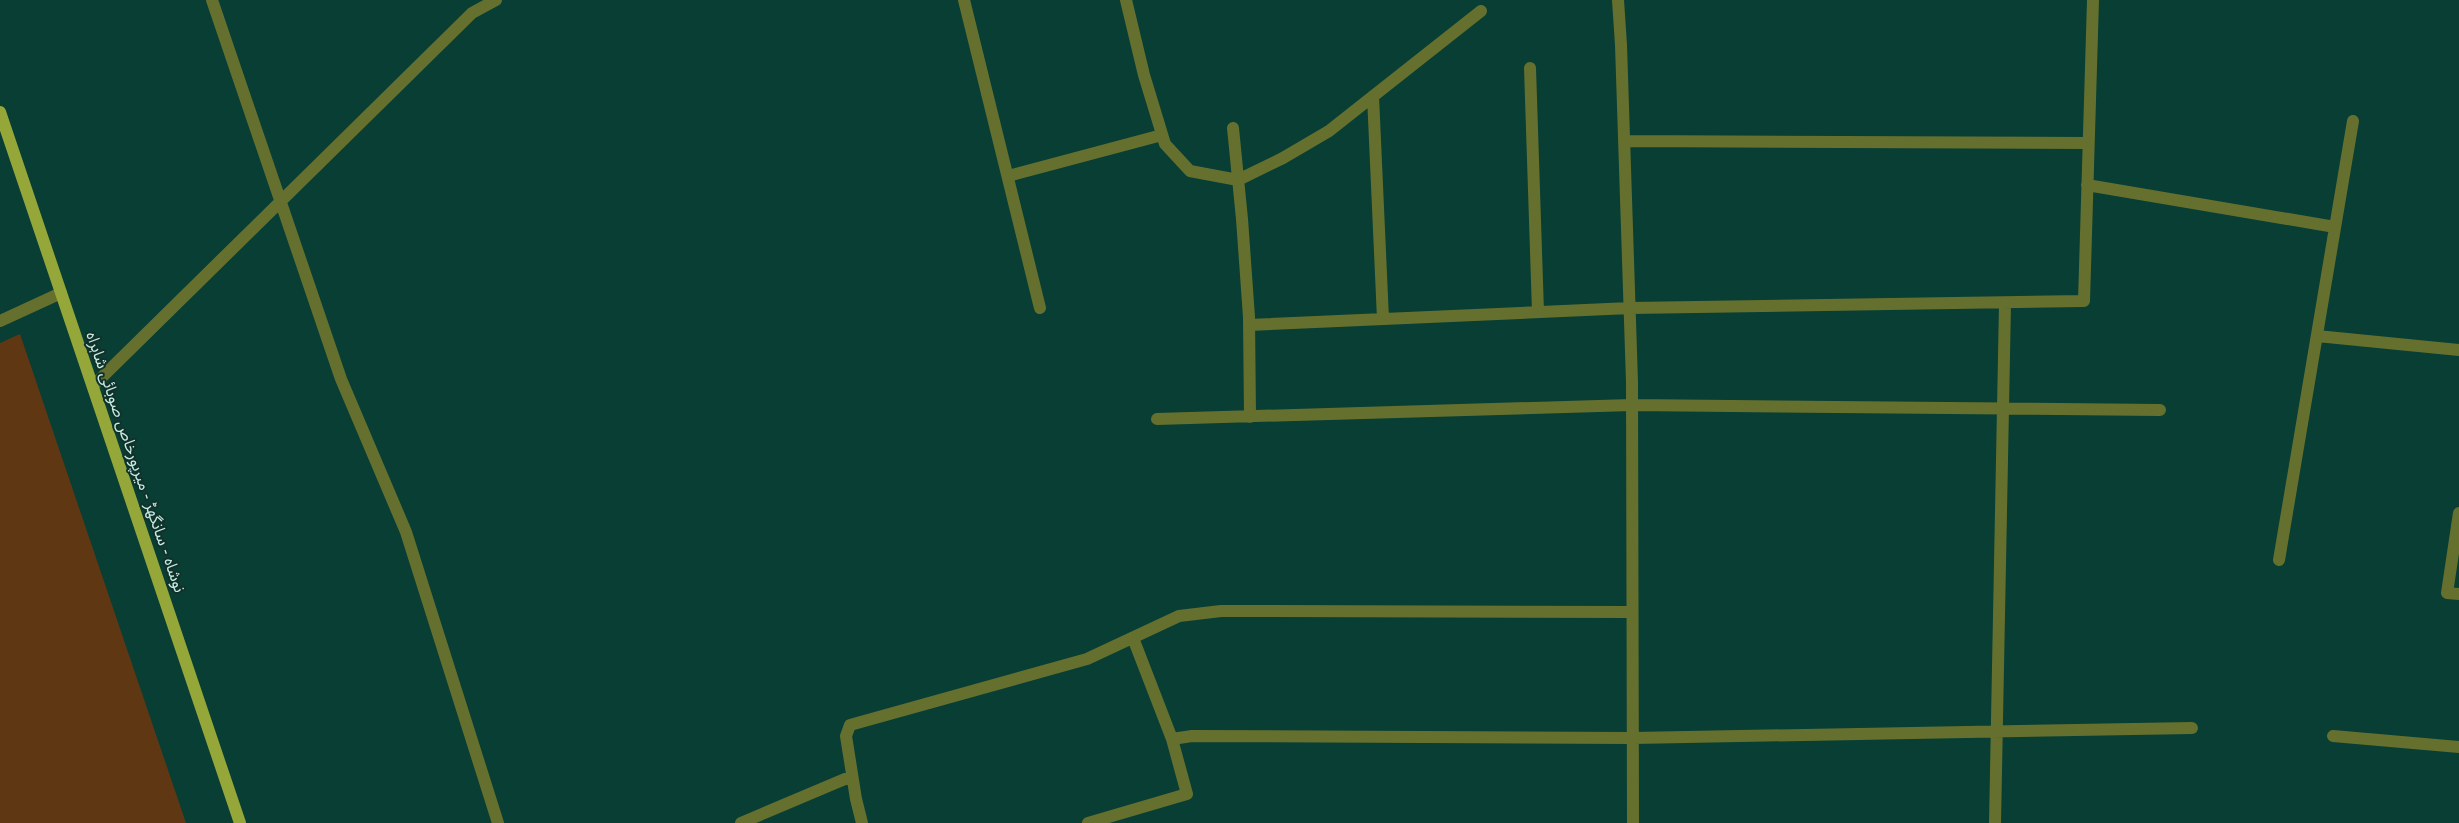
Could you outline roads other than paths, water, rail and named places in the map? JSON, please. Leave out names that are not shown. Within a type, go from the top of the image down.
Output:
[{"type":"main road","name":"نوشاہ - سانگھڑ - میرپورخاص صوبائی شاہراہ","points":[[0,112],[240,823]]},
{"type":"street","points":[[212,0],[341,379],[406,532],[498,823]]},
{"type":"street","points":[[93,386],[472,13],[496,0]]},
{"type":"street","points":[[964,0],[1040,308]]},
{"type":"street","points":[[1126,0],[1144,75],[1165,144],[1190,171],[1238,180],[1283,158],[1329,131],[1481,11]]},
{"type":"street","points":[[1618,0],[1622,45],[1632,405],[1633,823]]},
{"type":"street","points":[[1249,325],[1630,308],[2005,304],[2084,301],[2087,143],[2093,0]]},
{"type":"street","points":[[1530,68],[1538,312]]},
{"type":"street","points":[[1373,96],[1383,319]]},
{"type":"street","points":[[2279,560],[2353,121]]},
{"type":"street","points":[[1233,128],[1249,325],[1250,417]]},
{"type":"street","points":[[1008,176],[1162,135]]},
{"type":"street","points":[[1624,141],[2087,143]]},
{"type":"street","points":[[2087,185],[2336,227]]},
{"type":"street","points":[[0,321],[61,293]]},
{"type":"street","points":[[1995,823],[2005,304]]},
{"type":"street","points":[[2317,336],[2459,350]]},
{"type":"street","points":[[1157,420],[1632,405],[2160,410]]},
{"type":"street","points":[[2459,513],[2447,593],[2459,594]]},
{"type":"street","points":[[862,823],[846,736],[850,725],[1087,659],[1178,616],[1222,611],[1632,612]]},
{"type":"street","points":[[1088,823],[1187,794],[1172,739],[1133,638]]},
{"type":"street","points":[[1172,739],[1192,736],[1632,738],[2192,728]]},
{"type":"street","points":[[2333,736],[2459,747]]},
{"type":"street","points":[[741,823],[852,776]]}]
